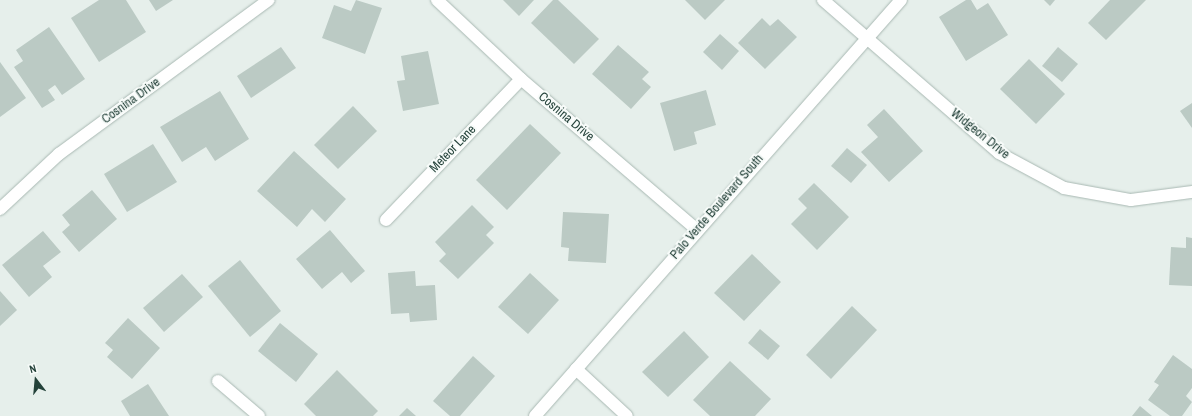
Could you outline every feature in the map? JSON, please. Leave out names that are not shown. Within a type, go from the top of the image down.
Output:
[{"type":"street","name":"Cosnina Drive","points":[[0,209],[59,154],[269,0]]},
{"type":"street","name":"Cosnina Drive","points":[[438,0],[521,79],[698,230]]},
{"type":"street","name":"Widgeon Drive","points":[[823,0],[999,153],[1064,188],[1131,200],[1192,192]]},
{"type":"street","name":"Palo Verde Boulevard South","points":[[535,416],[901,0]]},
{"type":"street","name":"Meteor Lane","points":[[386,220],[521,79]]},
{"type":"street","points":[[576,369],[627,416]]},
{"type":"street","points":[[218,381],[259,416]]},
{"type":"building","points":[[99,0],[126,0],[146,32],[99,62],[71,18]]},
{"type":"building","points":[[149,0],[173,0],[156,11]]},
{"type":"building","points":[[356,0],[382,8],[365,54],[322,38],[334,5],[351,11]]},
{"type":"building","points":[[503,0],[534,0],[519,16]]},
{"type":"building","points":[[553,0],[558,0],[599,39],[574,64],[531,23]]},
{"type":"building","points":[[685,0],[725,0],[705,20]]},
{"type":"building","points":[[966,0],[971,0],[977,10],[988,3],[1008,35],[966,61],[939,17]]},
{"type":"building","points":[[1044,0],[1055,0],[1050,6]]},
{"type":"building","points":[[1110,0],[1146,0],[1106,40],[1088,23]]},
{"type":"building","points":[[762,18],[770,26],[778,19],[797,37],[765,69],[738,43]]},
{"type":"building","points":[[49,27],[85,79],[62,95],[55,85],[48,90],[55,100],[42,108],[14,67],[23,61],[16,50]]},
{"type":"building","points":[[720,34],[739,51],[722,70],[703,52]]},
{"type":"building","points":[[618,45],[649,72],[642,79],[651,87],[631,109],[592,74]]},
{"type":"building","points":[[281,47],[296,68],[251,98],[237,76]]},
{"type":"building","points":[[1058,47],[1078,64],[1062,82],[1042,66]]},
{"type":"building","points":[[428,51],[439,104],[403,111],[397,81],[405,80],[401,56]]},
{"type":"building","points":[[1029,59],[1065,94],[1036,124],[1000,89]]},
{"type":"building","points":[[0,62],[26,98],[0,117]]},
{"type":"building","points":[[706,90],[716,125],[694,132],[697,144],[674,151],[660,103]]},
{"type":"building","points":[[220,91],[249,139],[215,161],[206,147],[182,162],[160,127]]},
{"type":"building","points":[[1192,103],[1192,128],[1180,111]]},
{"type":"building","points":[[353,106],[377,131],[338,169],[314,145]]},
{"type":"building","points":[[884,109],[923,151],[889,182],[861,152],[878,137],[867,125]]},
{"type":"building","points":[[530,124],[561,153],[507,210],[476,180]]},
{"type":"building","points":[[153,144],[177,182],[127,212],[104,174]]},
{"type":"building","points":[[847,148],[867,165],[851,183],[831,166]]},
{"type":"building","points":[[294,151],[346,199],[325,222],[312,209],[297,227],[257,191]]},
{"type":"building","points":[[814,183],[849,217],[817,250],[791,224],[807,208],[798,199]]},
{"type":"building","points":[[92,190],[117,219],[79,252],[62,232],[70,225],[62,215]]},
{"type":"building","points":[[472,205],[494,227],[486,235],[494,243],[458,279],[439,261],[446,254],[435,242]]},
{"type":"building","points":[[563,212],[609,214],[606,263],[568,261],[569,248],[561,247]]},
{"type":"building","points":[[330,230],[365,271],[351,283],[342,272],[322,289],[296,259]]},
{"type":"building","points":[[43,231],[61,252],[43,266],[52,277],[29,297],[2,265]]},
{"type":"building","points":[[1186,237],[1192,238],[1192,286],[1169,285],[1171,247],[1186,248]]},
{"type":"building","points":[[752,254],[781,282],[744,321],[714,293]]},
{"type":"building","points":[[240,260],[281,311],[250,337],[208,286]]},
{"type":"building","points":[[415,271],[416,286],[435,285],[437,320],[410,322],[409,313],[391,314],[388,273]]},
{"type":"building","points":[[530,273],[559,300],[528,334],[498,307]]},
{"type":"building","points":[[182,274],[203,297],[164,332],[143,308]]},
{"type":"building","points":[[0,291],[17,310],[0,326]]},
{"type":"building","points":[[852,306],[877,330],[831,379],[806,355]]},
{"type":"building","points":[[128,318],[160,348],[132,379],[107,357],[113,350],[105,343]]},
{"type":"building","points":[[280,323],[318,354],[296,382],[258,351]]},
{"type":"building","points":[[760,329],[780,346],[768,360],[748,343]]},
{"type":"building","points":[[684,331],[709,357],[668,397],[642,372]]},
{"type":"building","points":[[1173,355],[1192,369],[1192,388],[1186,396],[1192,402],[1182,416],[1170,416],[1148,400],[1159,385],[1154,382]]},
{"type":"building","points":[[473,356],[495,376],[460,416],[450,416],[433,401]]},
{"type":"building","points":[[730,361],[771,399],[755,416],[710,416],[693,400]]},
{"type":"building","points":[[337,370],[378,411],[373,416],[316,416],[304,404]]},
{"type":"building","points":[[148,384],[169,416],[130,416],[121,401]]},
{"type":"building","points":[[1140,406],[1152,416],[1132,416]]},
{"type":"building","points":[[407,408],[416,416],[399,416]]}]
